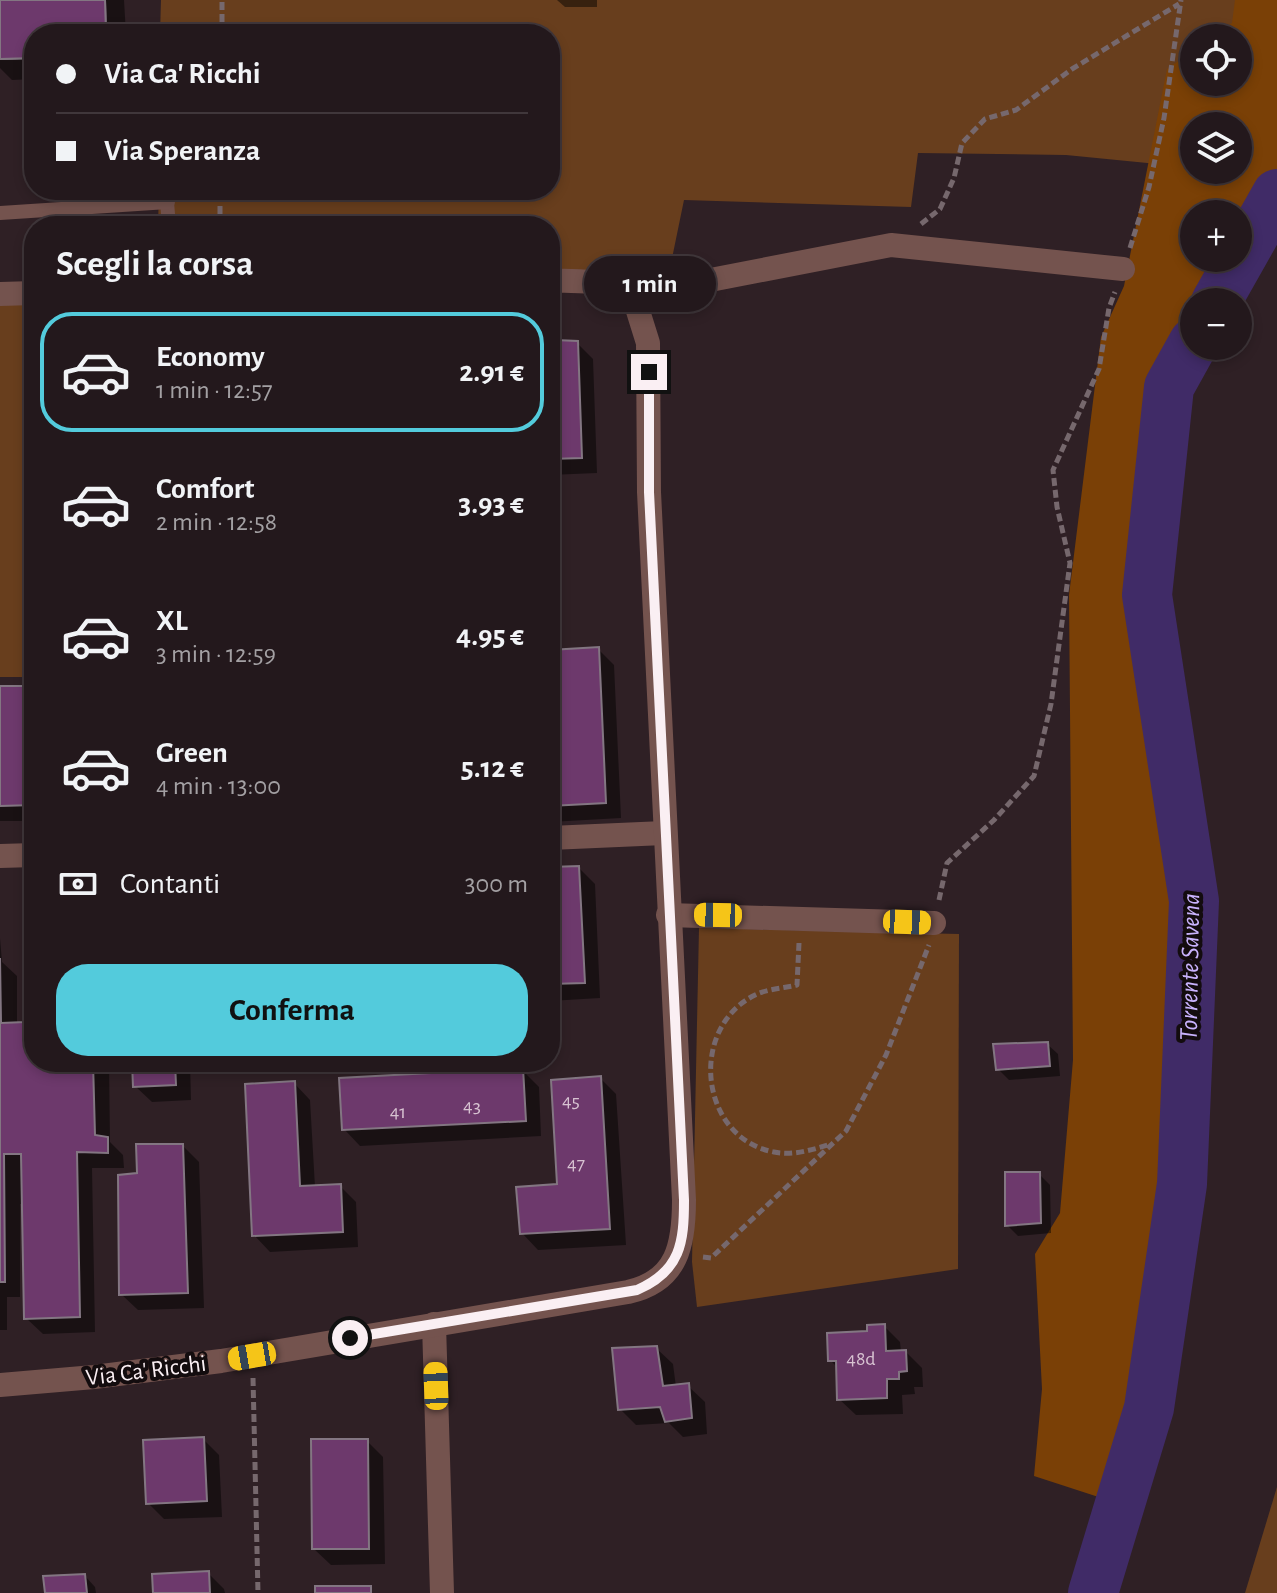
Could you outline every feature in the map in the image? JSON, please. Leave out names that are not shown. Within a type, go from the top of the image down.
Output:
[{"type":"street","points":[[560,281],[612,284],[633,295],[891,245],[1123,269]]},
{"type":"street","points":[[0,294],[24,293]]},
{"type":"street","points":[[633,295],[648,343],[649,492],[668,915],[934,923]]},
{"type":"street","points":[[560,838],[664,833]]},
{"type":"street","points":[[0,856],[24,855]]},
{"type":"street","name":"Via Ca' Ricchi","points":[[0,1385],[94,1377],[252,1356],[628,1292],[649,1285],[664,1273],[678,1255],[684,1230],[668,915]]},
{"type":"street","points":[[434,1324],[442,1593]]},
{"type":"lane","points":[[0,213],[128,200]]},
{"type":"path","points":[[222,0],[222,24]]},
{"type":"path","points":[[891,245],[940,209],[954,178],[962,143],[985,119],[1016,110],[1072,69],[1180,4],[1181,0]]},
{"type":"path","points":[[799,918],[797,985],[756,994],[737,1007],[719,1031],[710,1053],[708,1075],[714,1097],[726,1119],[739,1136],[756,1147],[792,1153],[831,1144]]},
{"type":"path","points":[[252,1356],[258,1593]]},
{"type":"shaded area","points":[[161,0],[1277,0],[1252,24],[1180,24],[1180,96],[1194,96],[1194,112],[1180,112],[1180,166],[1066,155],[918,153],[911,207],[684,200],[669,273],[560,276],[560,216],[158,216],[159,200],[560,200],[560,24],[160,24]]},
{"type":"shaded area","points":[[1235,0],[1277,0],[1277,194],[1252,238],[1252,200],[1180,200],[1180,272],[1233,272],[1224,288],[1180,288],[1180,360],[1184,360],[1169,387],[1147,595],[1194,901],[1182,1184],[1149,1408],[1120,1504],[1034,1476],[1042,1389],[1035,1254],[1060,1213],[1073,1060],[1069,595],[1101,337],[1124,286],[1167,69],[1180,60],[1180,96],[1252,96],[1252,24],[1231,24]]},
{"type":"shaded area","points":[[24,290],[24,677],[0,677],[0,291]]},
{"type":"shaded area","points":[[699,928],[959,934],[958,1269],[697,1307],[692,1262]]},
{"type":"shaded area","points":[[1277,1487],[1277,1593],[1245,1593]]},
{"type":"building","points":[[0,0],[105,0],[106,24],[24,24],[24,58],[0,59]]},
{"type":"building","points":[[0,0],[105,0],[106,24],[24,24],[24,58],[0,59]]},
{"type":"building","points":[[560,340],[578,341],[582,458],[560,459]]},
{"type":"building","points":[[599,647],[606,803],[560,805],[560,649]]},
{"type":"building","points":[[0,686],[24,686],[24,805],[0,806]]},
{"type":"building","points":[[579,866],[585,983],[560,984],[560,867]]},
{"type":"building","points":[[0,958],[1,1023],[24,1022],[24,1072],[93,1072],[95,1135],[108,1137],[108,1153],[77,1152],[80,1317],[24,1319],[21,1154],[4,1154],[5,1282],[0,1282]]},
{"type":"building","points":[[1048,1042],[1050,1066],[996,1070],[993,1044]]},
{"type":"building","points":[[132,1072],[175,1072],[176,1085],[133,1087]]},
{"type":"building","points":[[449,1072],[523,1072],[526,1121],[342,1130],[339,1078]]},
{"type":"building","points":[[601,1076],[610,1229],[520,1234],[516,1187],[557,1184],[551,1080]]},
{"type":"building","points":[[295,1081],[300,1186],[341,1184],[343,1232],[252,1236],[245,1084]]},
{"type":"building","points":[[136,1144],[183,1144],[188,1293],[119,1295],[118,1175],[137,1173]]},
{"type":"building","points":[[1005,1172],[1040,1172],[1041,1223],[1005,1226]]},
{"type":"building","points":[[885,1324],[886,1351],[906,1350],[907,1371],[899,1372],[899,1379],[887,1379],[887,1398],[837,1400],[836,1361],[828,1361],[827,1333],[867,1331],[867,1325]]},
{"type":"building","points":[[657,1346],[663,1386],[689,1383],[692,1418],[665,1422],[660,1407],[618,1410],[612,1348]]},
{"type":"building","points":[[204,1437],[207,1501],[146,1504],[143,1440]]},
{"type":"building","points":[[311,1439],[368,1439],[369,1549],[312,1549]]},
{"type":"building","points":[[209,1571],[210,1593],[153,1593],[152,1574]]},
{"type":"building","points":[[85,1574],[87,1593],[45,1593],[43,1576]]},
{"type":"building","points":[[315,1586],[371,1586],[371,1593],[315,1593]]},
{"type":"waterway","name":"Torrente Savena","points":[[1224,288],[1277,194]]},
{"type":"waterway","name":"Torrente Savena","points":[[1093,1593],[1149,1408],[1182,1184],[1194,901],[1147,595],[1169,387],[1184,360]]},
{"type":"route","points":[[350,1338],[637,1290],[649,1285],[672,1265],[682,1244],[684,1200],[649,492],[649,372]]}]
